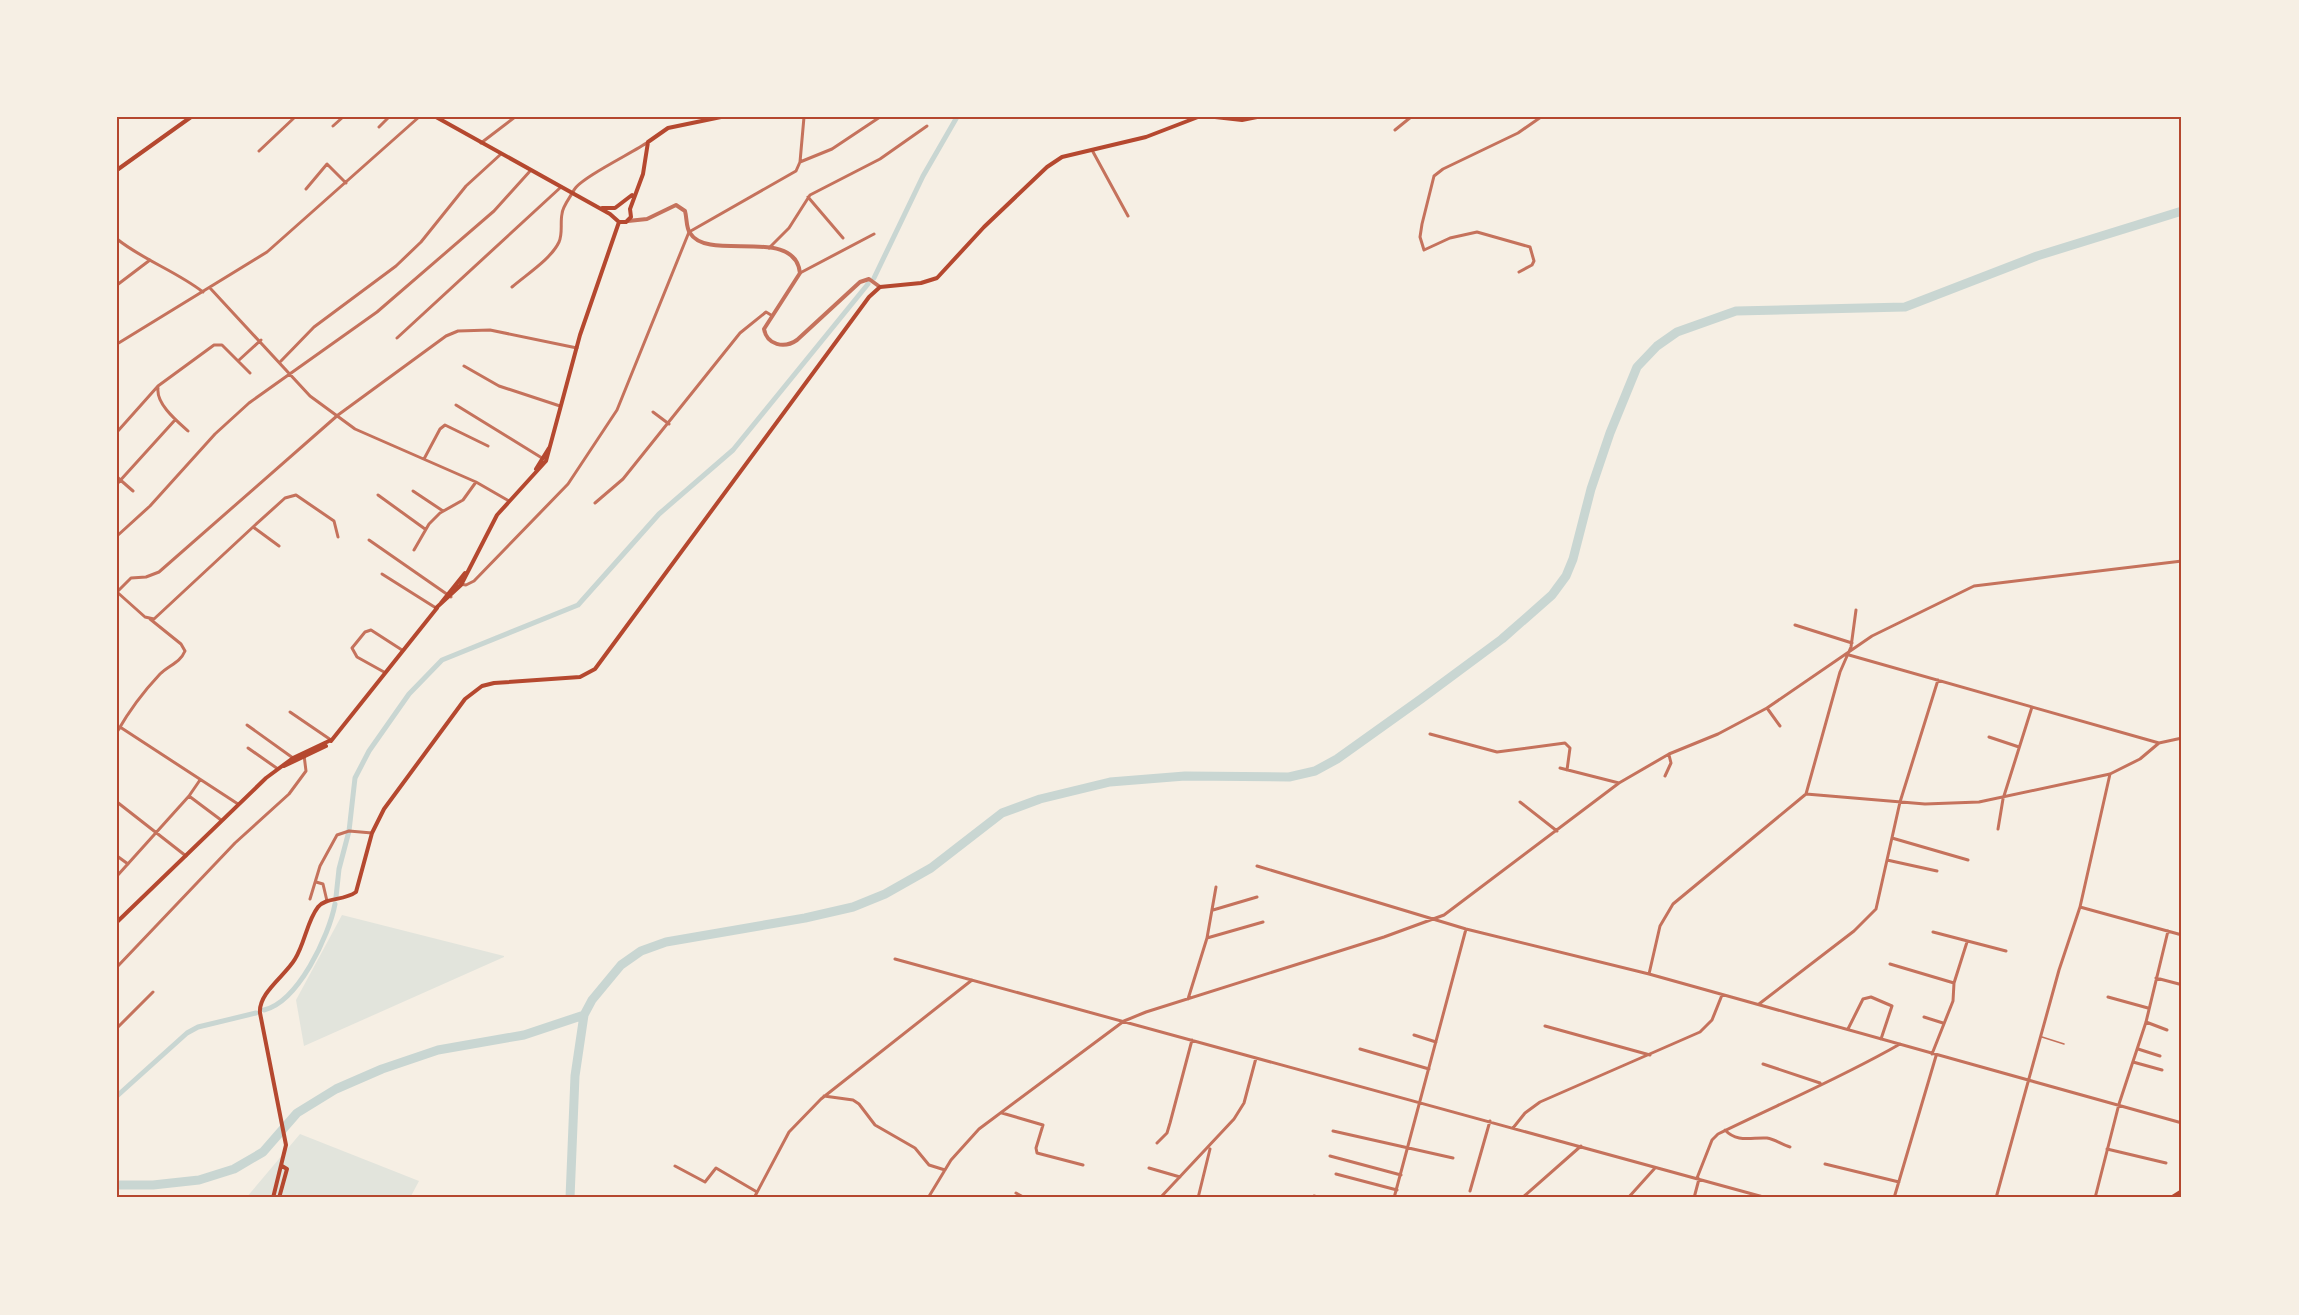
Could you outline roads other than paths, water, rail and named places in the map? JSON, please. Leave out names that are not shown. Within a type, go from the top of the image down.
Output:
[{"type":"main road","points":[[117,170],[191,117]]},
{"type":"main road","points":[[436,117],[599,208],[619,222]]},
{"type":"main road","points":[[619,222],[628,221],[631,214],[634,194],[643,174],[648,142],[668,128],[721,117]]},
{"type":"main road","points":[[273,1198],[286,1145],[260,1009],[262,1000],[295,959],[318,906],[328,900],[338,900],[356,892],[372,833],[384,809],[472,693],[482,686],[495,683],[580,677],[595,669],[723,492],[869,297],[880,287],[921,283],[937,278],[976,235],[1047,167],[1062,157],[1092,148],[1146,137],[1198,117]]},
{"type":"main road","points":[[1215,117],[1242,120],[1257,117]]},
{"type":"main road","points":[[599,208],[615,208],[634,194]]},
{"type":"main road","points":[[622,205],[630,209]]},
{"type":"main road","points":[[614,217],[615,208]]},
{"type":"main road","points":[[278,769],[324,748],[331,741],[436,608],[460,584],[491,523],[544,460],[552,442],[577,348],[619,222]]},
{"type":"main road","points":[[118,920],[238,804],[293,758],[304,756]]},
{"type":"main road","points":[[279,1198],[287,1169],[282,1166]]},
{"type":"main road","points":[[2171,1198],[2182,1191]]},
{"type":"street","points":[[259,151],[295,117]]},
{"type":"street","points":[[333,126],[344,117]]},
{"type":"street","points":[[379,127],[388,117]]},
{"type":"street","points":[[117,344],[267,252],[419,117]]},
{"type":"street","points":[[481,142],[515,117]]},
{"type":"street","points":[[688,232],[794,173],[800,162],[804,117]]},
{"type":"street","points":[[800,162],[832,149],[880,117]]},
{"type":"street","points":[[1395,130],[1411,117]]},
{"type":"street","points":[[1520,272],[1532,265],[1534,254],[1530,247],[1477,232],[1450,238],[1424,250],[1420,237],[1434,176],[1443,169],[1518,133],[1541,117]]},
{"type":"street","points":[[769,248],[789,228],[808,197],[880,159],[927,126]]},
{"type":"street","points":[[512,287],[557,245],[560,239],[562,211],[573,194],[574,188],[603,167],[630,155],[648,142]]},
{"type":"street","points":[[1092,148],[1128,216]]},
{"type":"street","points":[[281,361],[314,327],[396,266],[421,242],[466,186],[501,154]]},
{"type":"street","points":[[306,189],[327,164],[346,183]]},
{"type":"street","points":[[117,536],[150,506],[215,434],[291,372],[377,312],[494,211],[531,170]]},
{"type":"street","points":[[397,338],[561,187]]},
{"type":"street","points":[[808,197],[843,238]]},
{"type":"street","points":[[460,584],[471,584],[524,532],[568,484],[617,410],[688,232],[685,211],[681,207],[670,206],[642,220],[628,221]]},
{"type":"street","points":[[631,214],[642,220]]},
{"type":"street","points":[[688,232],[706,244],[769,248],[792,256],[799,263],[800,273]]},
{"type":"street","points":[[874,234],[800,273],[771,315],[764,329],[765,334],[777,344],[788,345],[805,334],[860,282],[873,280],[880,287]]},
{"type":"street","points":[[117,240],[178,274],[203,292]]},
{"type":"street","points":[[117,285],[150,260]]},
{"type":"street","points":[[210,288],[281,361],[310,396],[367,435],[476,482],[509,501]]},
{"type":"street","points":[[595,503],[623,479],[740,333],[766,312],[771,315]]},
{"type":"street","points":[[117,732],[150,685],[164,669],[181,659],[185,651],[181,644],[117,592],[131,578],[146,577],[159,572],[338,415],[441,339],[458,331],[500,331],[577,348]]},
{"type":"street","points":[[238,361],[261,340]]},
{"type":"street","points":[[117,432],[158,386],[209,348],[222,345],[250,373]]},
{"type":"street","points":[[464,366],[499,386],[560,406]]},
{"type":"street","points":[[158,386],[158,397],[175,420],[188,431]]},
{"type":"street","points":[[456,405],[544,460]]},
{"type":"street","points":[[653,412],[669,424]]},
{"type":"street","points":[[117,484],[119,478],[175,420]]},
{"type":"street","points":[[423,459],[440,429],[446,426],[488,446]]},
{"type":"street","points":[[119,478],[133,491]]},
{"type":"street","points":[[414,550],[425,529],[443,511],[463,500],[476,482]]},
{"type":"street","points":[[413,490],[443,511]]},
{"type":"street","points":[[150,619],[157,617],[285,498],[296,495],[334,520],[338,537]]},
{"type":"street","points":[[378,495],[425,529]]},
{"type":"street","points":[[253,527],[279,546]]},
{"type":"street","points":[[369,540],[450,596]]},
{"type":"street","points":[[928,1198],[945,1170],[971,1137],[1124,1021],[1435,919],[1619,783],[1669,754],[1718,734],[1767,708],[1848,655],[1872,636],[1974,586],[2182,561]]},
{"type":"street","points":[[382,574],[436,608]]},
{"type":"street","points":[[1648,974],[1660,926],[1673,904],[1806,794],[1840,672],[1852,643],[1856,610]]},
{"type":"street","points":[[1795,626],[1852,643]]},
{"type":"street","points":[[384,672],[357,657],[352,648],[365,632],[371,630],[402,650]]},
{"type":"street","points":[[1848,655],[2159,743]]},
{"type":"street","points":[[1758,1005],[1854,932],[1871,916],[1879,901],[1900,802],[1938,680]]},
{"type":"street","points":[[1998,829],[2003,799],[2032,707]]},
{"type":"street","points":[[1767,708],[1780,726]]},
{"type":"street","points":[[290,712],[331,741]]},
{"type":"street","points":[[247,725],[293,758]]},
{"type":"street","points":[[120,728],[238,804]]},
{"type":"street","points":[[1430,734],[1497,752],[1565,743],[1570,748],[1567,770]]},
{"type":"street","points":[[1989,737],[2019,747]]},
{"type":"street","points":[[1806,794],[1952,804],[2003,799],[2110,774],[2140,759],[2159,743],[2182,738]]},
{"type":"street","points":[[248,747],[278,769]]},
{"type":"street","points":[[1665,776],[1671,763],[1669,754]]},
{"type":"street","points":[[117,967],[235,843],[294,789],[306,771],[304,756]]},
{"type":"street","points":[[1560,768],[1619,783]]},
{"type":"street","points":[[1996,1198],[2027,1082],[2080,907],[2110,774]]},
{"type":"street","points":[[117,876],[189,796],[200,780]]},
{"type":"street","points":[[189,796],[221,820]]},
{"type":"street","points":[[117,802],[186,855]]},
{"type":"street","points":[[1520,802],[1557,831]]},
{"type":"street","points":[[310,899],[326,854],[337,835],[349,831],[372,833]]},
{"type":"street","points":[[1892,838],[1968,860]]},
{"type":"street","points":[[117,856],[128,864]]},
{"type":"street","points":[[1887,860],[1937,871]]},
{"type":"street","points":[[1257,866],[1466,929],[1648,974],[2027,1082],[2119,1104],[2182,1123]]},
{"type":"street","points":[[315,882],[323,884],[328,900]]},
{"type":"street","points":[[1188,999],[1207,938],[1216,887]]},
{"type":"street","points":[[1213,910],[1257,897]]},
{"type":"street","points":[[2080,907],[2182,934]]},
{"type":"street","points":[[1207,938],[1263,922]]},
{"type":"street","points":[[1394,1198],[1466,929]]},
{"type":"street","points":[[2095,1198],[2119,1104],[2146,1022],[2168,931]]},
{"type":"street","points":[[1934,932],[2006,951]]},
{"type":"street","points":[[1894,1198],[1943,1023],[1953,1001],[1954,983],[1966,942]]},
{"type":"street","points":[[895,959],[1767,1198]]},
{"type":"street","points":[[1890,964],[1954,983]]},
{"type":"street","points":[[2156,978],[2180,984]]},
{"type":"street","points":[[754,1198],[789,1132],[824,1096],[972,980]]},
{"type":"street","points":[[117,1028],[153,992]]},
{"type":"street","points":[[1513,1128],[1525,1113],[1540,1102],[1651,1055],[1707,1027],[1722,995]]},
{"type":"street","points":[[1848,1030],[1863,999],[1871,997],[1892,1006],[1881,1039]]},
{"type":"street","points":[[2108,997],[2148,1008]]},
{"type":"street","points":[[1924,1017],[1943,1023]]},
{"type":"street","points":[[2146,1022],[2167,1030]]},
{"type":"street","points":[[1545,1026],[1651,1055]]},
{"type":"street","points":[[1414,1035],[1436,1042]]},
{"type":"street","points":[[1157,1143],[1167,1133],[1192,1040]]},
{"type":"street","points":[[1694,1198],[1698,1179],[1712,1140],[1725,1130],[1820,1083],[1859,1067],[1900,1044]]},
{"type":"street","points":[[1360,1049],[1429,1069]]},
{"type":"street","points":[[2138,1049],[2160,1056]]},
{"type":"street","points":[[1160,1198],[1210,1147],[1244,1103],[1256,1058]]},
{"type":"street","points":[[2133,1062],[2162,1070]]},
{"type":"street","points":[[1763,1064],[1820,1083]]},
{"type":"street","points":[[824,1096],[853,1100],[859,1104],[875,1125],[915,1148],[929,1165],[945,1170]]},
{"type":"street","points":[[1002,1113],[1043,1125],[1036,1148],[1037,1153],[1083,1165]]},
{"type":"street","points":[[1470,1191],[1490,1121]]},
{"type":"street","points":[[1725,1130],[1732,1136],[1747,1140],[1770,1139],[1790,1147]]},
{"type":"street","points":[[1333,1131],[1453,1158]]},
{"type":"street","points":[[1522,1198],[1581,1146]]},
{"type":"street","points":[[1198,1198],[1210,1147]]},
{"type":"street","points":[[2108,1149],[2166,1163]]},
{"type":"street","points":[[1330,1156],[1401,1175]]},
{"type":"street","points":[[1825,1164],[1899,1182]]},
{"type":"street","points":[[675,1166],[705,1182],[716,1168],[758,1192]]},
{"type":"street","points":[[1628,1198],[1655,1167]]},
{"type":"street","points":[[1149,1168],[1180,1177]]},
{"type":"street","points":[[1336,1174],[1397,1190]]},
{"type":"street","points":[[1016,1193],[1025,1198]]},
{"type":"street","points":[[1314,1196],[1321,1198]]},
{"type":"lane","points":[[2041,1037],[2064,1044]]},
{"type":"waterway","points":[[874,278],[923,176],[957,117]]},
{"type":"waterway","points":[[570,1198],[575,1076],[584,1015],[592,1000],[621,965],[641,951],[666,942],[805,918],[853,907],[885,894],[931,868],[1002,813],[1040,799],[1110,782],[1185,776],[1289,777],[1315,771],[1337,759],[1502,639],[1552,595],[1566,576],[1573,559],[1591,489],[1610,433],[1637,367],[1657,346],[1677,332],[1736,311],[1905,307],[2037,256],[2182,211]]},
{"type":"waterway","points":[[336,897],[339,869],[349,831],[355,778],[369,751],[409,694],[442,660],[578,605],[659,514],[733,450],[868,284]]},
{"type":"waterway","points":[[264,1010],[289,995],[300,981],[319,949],[335,904]]},
{"type":"waterway","points":[[117,1096],[187,1033],[198,1027],[256,1013]]},
{"type":"waterway","points":[[117,1185],[153,1185],[199,1180],[234,1169],[263,1152],[297,1113],[336,1089],[382,1069],[438,1050],[524,1035],[584,1015]]}]
